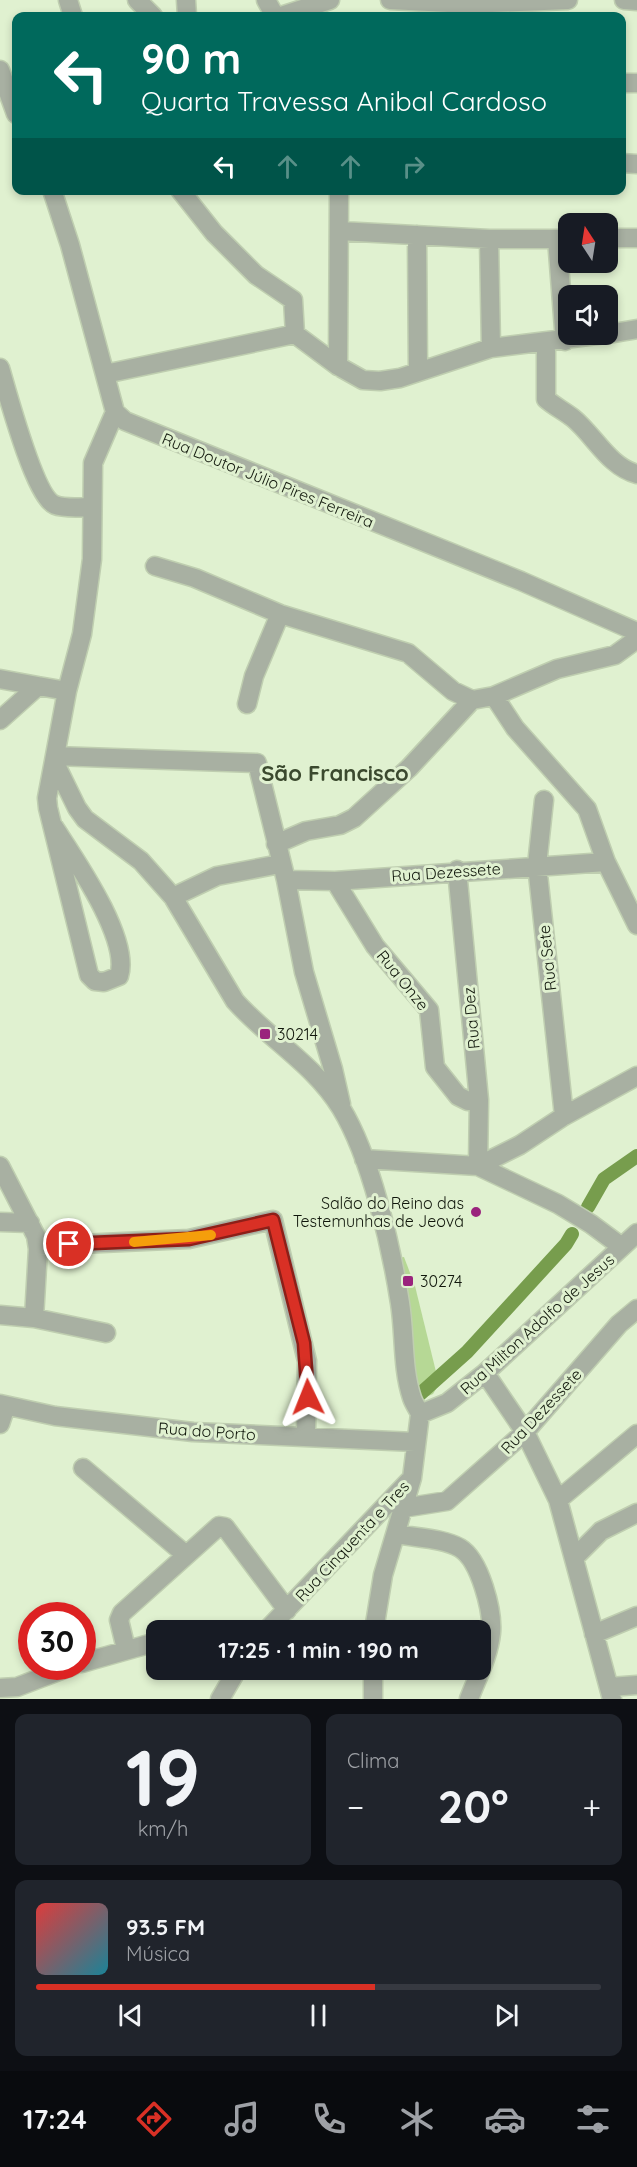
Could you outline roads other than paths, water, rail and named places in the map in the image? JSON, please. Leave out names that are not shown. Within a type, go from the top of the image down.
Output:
[{"type":"street","points":[[137,0],[149,12]]},
{"type":"street","points":[[293,12],[330,0]]},
{"type":"street","points":[[390,0],[468,4],[568,0]]},
{"type":"street","points":[[624,0],[637,1]]},
{"type":"street","points":[[0,70],[12,103]]},
{"type":"street","points":[[0,100],[12,116]]},
{"type":"street","points":[[53,195],[115,412],[93,463],[92,559],[82,634],[67,691],[47,798],[89,975],[95,981],[113,980],[119,976],[121,970],[118,945],[94,890],[54,827]]},
{"type":"street","points":[[184,195],[214,233],[256,275],[293,300],[295,334]]},
{"type":"street","points":[[338,366],[339,195]]},
{"type":"street","points":[[339,231],[489,239],[558,239]]},
{"type":"street","points":[[417,235],[418,372]]},
{"type":"street","points":[[618,238],[637,238]]},
{"type":"street","points":[[489,239],[491,348]]},
{"type":"street","points":[[618,332],[637,329]]},
{"type":"street","points":[[105,374],[295,334],[338,366],[363,380],[380,381],[418,372],[491,348],[558,341]]},
{"type":"street","points":[[546,343],[546,399],[574,419],[610,456],[630,472],[637,474]]},
{"type":"street","points":[[0,368],[24,447],[45,496],[57,506],[92,507]]},
{"type":"street","name":"Rua Doutor Júlio Pires Ferreira","points":[[115,412],[132,425],[521,581],[637,632]]},
{"type":"street","points":[[155,566],[195,578],[280,614],[408,653],[453,691],[472,700],[494,696],[557,669],[615,655],[637,639]]},
{"type":"street","points":[[247,704],[254,676],[280,614]]},
{"type":"street","points":[[0,679],[67,691]]},
{"type":"street","points":[[0,720],[38,686]]},
{"type":"street","points":[[494,696],[515,728],[587,809],[606,862],[637,925]]},
{"type":"street","points":[[276,844],[306,831],[340,825],[354,818],[409,768],[472,700]]},
{"type":"street","points":[[55,759],[257,763],[304,972],[333,1069],[342,1109],[364,1159],[390,1251],[400,1304],[405,1358],[412,1399],[420,1414],[412,1478],[383,1575],[376,1620]]},
{"type":"street","points":[[55,759],[77,808],[85,819],[141,861],[173,897],[235,1002],[248,1016],[305,1064],[342,1109]]},
{"type":"street","name":"Rua Sete","points":[[544,800],[537,865],[564,1116]]},
{"type":"street","name":"Rua Dezessete","points":[[173,897],[217,876],[283,872],[335,881],[457,870],[606,862]]},
{"type":"street","name":"Rua Dez","points":[[457,870],[479,1100],[478,1166]]},
{"type":"street","name":"Rua Onze","points":[[335,881],[375,946],[429,1010],[435,1066],[458,1096],[468,1101],[479,1100]]},
{"type":"street","points":[[478,1166],[520,1146],[564,1116],[637,1076]]},
{"type":"street","points":[[364,1159],[478,1166],[558,1204],[591,1224],[622,1247]]},
{"type":"street","points":[[0,1166],[30,1223],[38,1246],[34,1318]]},
{"type":"street","points":[[38,1246],[189,1239],[273,1220],[307,1361],[306,1436]]},
{"type":"street","points":[[0,1222],[30,1223]]},
{"type":"street","name":"Rua Milton Adolfo de Jesus","points":[[420,1414],[447,1403],[485,1373],[637,1233]]},
{"type":"street","name":"Rua Dezessete","points":[[403,1508],[447,1502],[525,1432],[618,1324],[637,1310]]},
{"type":"street","points":[[0,1315],[34,1318],[106,1333]]},
{"type":"street","points":[[485,1373],[525,1432],[558,1500],[611,1693],[637,1685]]},
{"type":"street","points":[[0,1424],[3,1405]]},
{"type":"street","name":"Rua do Porto","points":[[3,1405],[55,1416],[193,1432],[415,1442]]},
{"type":"street","points":[[558,1500],[637,1434]]},
{"type":"street","points":[[83,1468],[186,1555]]},
{"type":"street","name":"Rua Cinquenta e Tres","points":[[277,1620],[412,1478]]},
{"type":"street","points":[[574,1558],[601,1531],[637,1513]]},
{"type":"street","points":[[126,1649],[119,1620],[122,1613],[222,1526],[287,1610]]},
{"type":"street","points":[[397,1534],[451,1544],[461,1549],[476,1565],[484,1590],[492,1631],[470,1699]]},
{"type":"street","points":[[594,1634],[637,1616]]},
{"type":"street","points":[[96,1659],[146,1644]]},
{"type":"street","points":[[0,1688],[17,1687],[35,1680]]},
{"type":"street","points":[[220,1699],[231,1680]]},
{"type":"street","points":[[373,1680],[373,1699]]},
{"type":"waterway","points":[[588,1207],[604,1179],[637,1156]]},
{"type":"waterway","points":[[420,1394],[467,1352],[566,1244],[572,1234]]},
{"type":"place","name":"30214","points":[[265,1034]]},
{"type":"place","name":"Salão do Reino das Testemunhas de Jeová","points":[[476,1212]]},
{"type":"place","name":"30274","points":[[408,1281]]},
{"type":"district","name":"São Francisco","points":[[335,773]]}]
